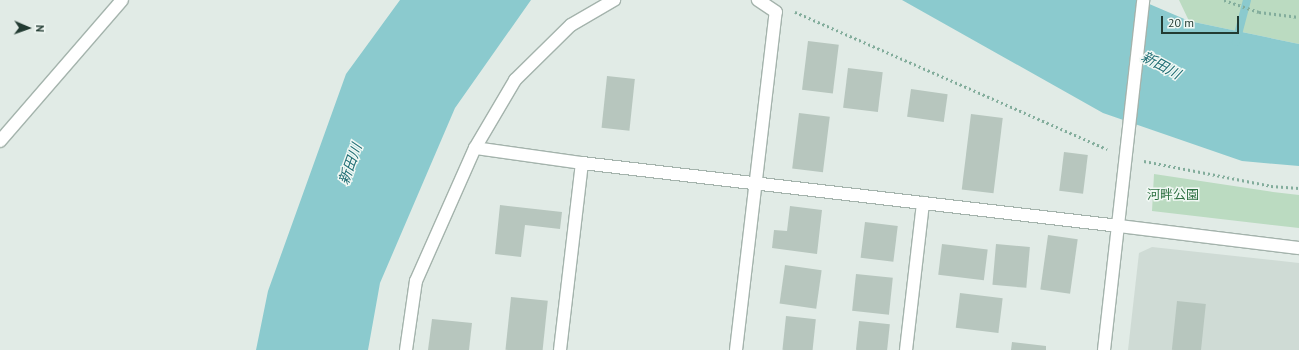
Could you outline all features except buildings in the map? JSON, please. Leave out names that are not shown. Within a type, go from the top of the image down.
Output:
[{"type":"street","points":[[0,141],[122,0]]},
{"type":"street","points":[[406,350],[416,282],[475,148],[514,80],[571,25],[614,0]]},
{"type":"street","points":[[736,350],[776,12],[758,0]]},
{"type":"street","points":[[1104,350],[1119,226],[1124,156],[1143,0]]},
{"type":"street","points":[[475,148],[582,163],[1299,248]]},
{"type":"street","points":[[560,350],[582,163]]},
{"type":"street","points":[[906,350],[923,203]]},
{"type":"path","points":[[1224,0],[1259,12],[1299,17]]},
{"type":"path","points":[[776,12],[795,12],[1124,156],[1271,186],[1299,188]]},
{"type":"shaded area","points":[[1152,247],[1299,263],[1299,350],[1128,350],[1139,253]]},
{"type":"green space","points":[[1179,0],[1299,0],[1299,44],[1189,21]]},
{"type":"green space","name":"河畔公園","points":[[1154,174],[1299,195],[1299,228],[1152,211]]},
{"type":"water","name":"新田川","points":[[400,0],[531,0],[455,108],[380,283],[368,350],[256,350],[268,291],[346,74]]},
{"type":"water","name":"新田川","points":[[902,0],[1140,0],[1189,21],[1299,44],[1299,166],[1242,161],[1103,113]]},
{"type":"waterway","points":[[1236,42],[1247,0]]}]
